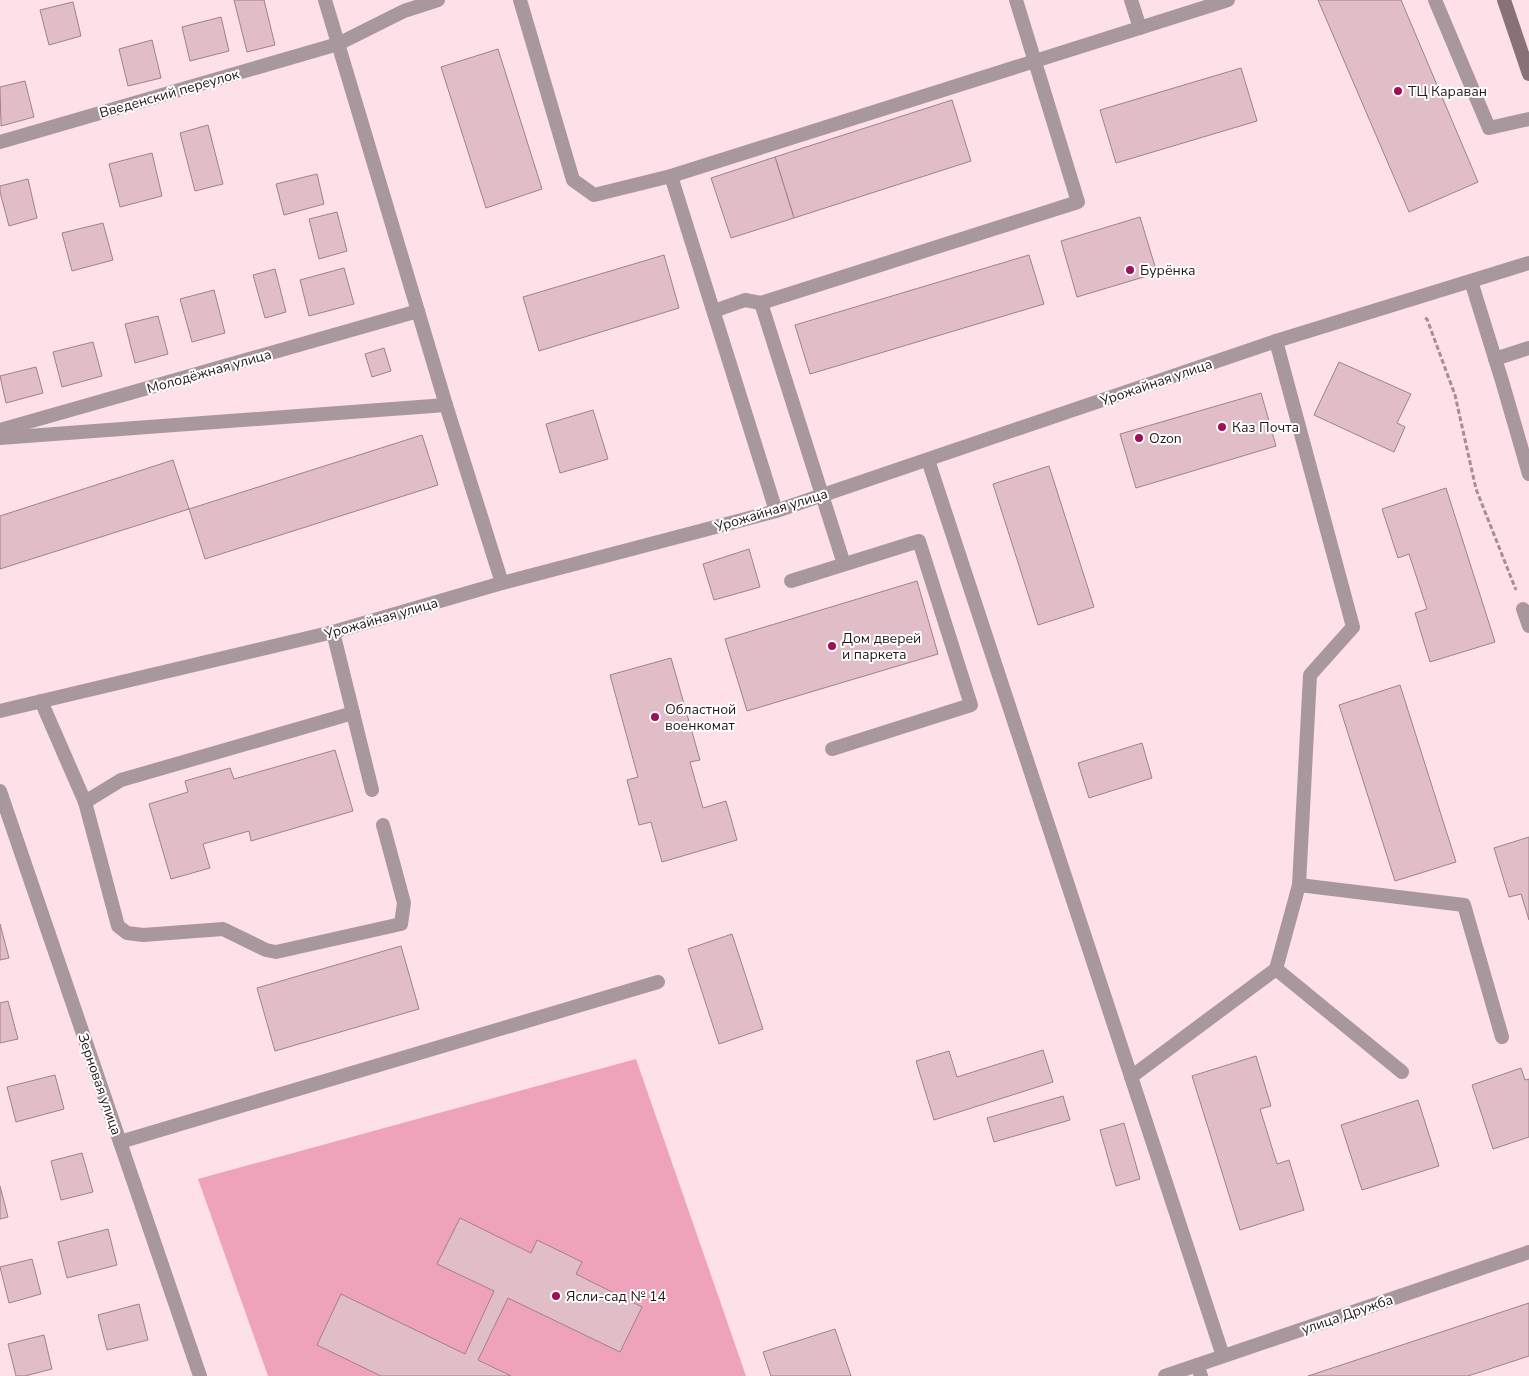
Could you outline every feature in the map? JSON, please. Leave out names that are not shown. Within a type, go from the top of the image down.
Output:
[{"type":"main road","points":[[1504,0],[1529,74]]},
{"type":"street","points":[[325,0],[446,405],[502,583]]},
{"type":"street","name":"Введенский переулок","points":[[0,142],[338,44],[404,11],[438,0]]},
{"type":"street","points":[[520,0],[574,180],[594,194],[672,176],[1228,0]]},
{"type":"street","points":[[714,311],[745,300],[761,303],[1078,202],[1016,0]]},
{"type":"street","points":[[1131,0],[1140,28]]},
{"type":"street","points":[[1435,0],[1489,128],[1529,119]]},
{"type":"street","points":[[672,176],[776,511]]},
{"type":"street","name":"Урожайная улица","points":[[0,711],[333,632],[502,583],[776,511],[1276,341],[1529,263]]},
{"type":"street","points":[[1471,281],[1529,474]]},
{"type":"street","points":[[761,303],[844,564]]},
{"type":"street","name":"Молодёжная улица","points":[[0,430],[418,311]]},
{"type":"street","points":[[1131,1077],[1276,969],[1299,885],[1310,675],[1353,627],[1276,341]]},
{"type":"street","points":[[1496,359],[1529,348]]},
{"type":"street","points":[[0,438],[446,405]]},
{"type":"street","points":[[928,460],[1223,1356]]},
{"type":"street","points":[[791,581],[919,541],[971,705],[832,749]]},
{"type":"street","points":[[1523,609],[1529,626]]},
{"type":"street","points":[[333,632],[372,790]]},
{"type":"street","points":[[41,701],[85,802],[118,926],[128,933],[143,935],[223,930],[266,950],[276,952],[401,924],[404,903],[383,825]]},
{"type":"street","points":[[85,802],[121,780],[353,713]]},
{"type":"street","name":"Зерновая улица","points":[[0,791],[200,1376]]},
{"type":"street","points":[[1299,885],[1464,905],[1502,1037]]},
{"type":"street","points":[[1276,969],[1402,1072]]},
{"type":"street","points":[[120,1142],[658,982]]},
{"type":"street","name":"улица Дружба","points":[[1165,1376],[1199,1371],[1223,1356],[1529,1252]]},
{"type":"path","points":[[1422,317],[1427,319],[1455,395],[1476,489],[1523,609]]},
{"type":"shaded area","points":[[636,1059],[746,1376],[268,1376],[198,1179]]},
{"type":"building","points":[[234,0],[264,0],[275,45],[247,52]]},
{"type":"building","name":"ТЦ Караван","points":[[1318,0],[1401,0],[1478,182],[1409,212]]},
{"type":"building","points":[[73,2],[81,36],[49,45],[40,10]]},
{"type":"building","points":[[221,17],[229,51],[190,61],[182,27]]},
{"type":"building","points":[[152,40],[161,78],[128,86],[119,49]]},
{"type":"building","points":[[498,49],[542,189],[486,208],[441,67]]},
{"type":"building","points":[[1241,68],[1257,121],[1116,163],[1100,110]]},
{"type":"building","points":[[25,81],[34,117],[1,126],[0,87]]},
{"type":"building","points":[[952,100],[971,161],[794,218],[775,157]]},
{"type":"building","points":[[208,125],[223,184],[195,191],[180,133]]},
{"type":"building","points":[[152,153],[162,196],[120,207],[109,164]]},
{"type":"building","points":[[775,157],[794,218],[731,238],[711,178]]},
{"type":"building","points":[[317,174],[324,204],[284,215],[276,184]]},
{"type":"building","points":[[28,179],[37,218],[9,226],[0,186]]},
{"type":"building","points":[[337,212],[347,251],[319,259],[309,219]]},
{"type":"building","points":[[1140,217],[1157,273],[1077,297],[1061,241]]},
{"type":"building","points":[[103,223],[113,260],[72,271],[62,233]]},
{"type":"building","points":[[664,255],[679,308],[539,351],[523,297]]},
{"type":"building","points":[[1029,255],[1044,304],[810,374],[795,325]]},
{"type":"building","points":[[344,268],[354,304],[309,316],[300,280]]},
{"type":"building","points":[[275,269],[286,312],[265,318],[253,275]]},
{"type":"building","points":[[214,290],[225,333],[192,342],[180,299]]},
{"type":"building","points":[[158,316],[168,354],[135,363],[125,324]]},
{"type":"building","points":[[93,342],[102,376],[62,387],[53,352]]},
{"type":"building","points":[[384,348],[391,371],[372,377],[365,354]]},
{"type":"building","points":[[1339,362],[1411,394],[1397,423],[1405,427],[1394,452],[1314,415]]},
{"type":"building","points":[[36,367],[43,393],[6,403],[0,376]]},
{"type":"building","points":[[1261,393],[1276,446],[1136,488],[1120,434]]},
{"type":"building","points":[[593,410],[608,459],[560,473],[546,424]]},
{"type":"building","points":[[422,435],[438,485],[205,559],[189,509]]},
{"type":"building","points":[[173,460],[189,509],[0,569],[0,516]]},
{"type":"building","points":[[1049,466],[1094,607],[1038,625],[993,484]]},
{"type":"building","points":[[1446,488],[1495,642],[1430,662],[1415,613],[1427,609],[1409,554],[1398,558],[1382,509]]},
{"type":"building","points":[[749,549],[760,587],[714,600],[703,564]]},
{"type":"building","name":"Дом дверей и паркета","points":[[917,581],[938,654],[747,711],[725,639]]},
{"type":"building","name":"Областной военкомат","points":[[671,658],[700,760],[690,762],[703,808],[726,801],[737,840],[662,862],[651,822],[639,825],[627,780],[638,777],[610,675]]},
{"type":"building","points":[[1400,685],[1456,862],[1395,881],[1339,705]]},
{"type":"building","points":[[1142,743],[1152,778],[1089,798],[1078,763]]},
{"type":"building","points":[[335,750],[353,811],[251,841],[249,831],[203,844],[210,868],[171,879],[149,804],[188,792],[185,781],[230,768],[234,779]]},
{"type":"building","points":[[1529,837],[1529,920],[1521,894],[1509,897],[1494,848]]},
{"type":"building","points":[[0,924],[9,958],[0,960]]},
{"type":"building","points":[[732,934],[763,1029],[719,1044],[688,949]]},
{"type":"building","points":[[401,946],[419,1009],[275,1051],[257,988]]},
{"type":"building","points":[[8,1001],[18,1039],[0,1043],[0,1003]]},
{"type":"building","points":[[1043,1050],[1053,1082],[934,1120],[916,1061],[949,1051],[957,1077]]},
{"type":"building","points":[[1256,1056],[1271,1106],[1260,1109],[1277,1164],[1289,1160],[1304,1210],[1240,1230],[1192,1076]]},
{"type":"building","points":[[1521,1068],[1525,1080],[1529,1079],[1529,1137],[1493,1149],[1472,1085]]},
{"type":"building","points":[[55,1075],[64,1109],[16,1122],[7,1087]]},
{"type":"building","points":[[1063,1096],[1070,1120],[994,1142],[987,1118]]},
{"type":"building","points":[[1418,1100],[1439,1166],[1362,1190],[1341,1125]]},
{"type":"building","points":[[1124,1123],[1140,1179],[1116,1186],[1100,1130]]},
{"type":"building","points":[[82,1153],[93,1192],[61,1200],[51,1161]]},
{"type":"building","points":[[0,1186],[8,1217],[0,1219]]},
{"type":"building","name":"Ясли-сад № 14","points":[[460,1218],[531,1253],[537,1240],[582,1262],[576,1274],[642,1307],[620,1352],[508,1298],[478,1360],[511,1376],[381,1376],[317,1345],[341,1294],[465,1354],[494,1291],[437,1264]]},
{"type":"building","points":[[108,1229],[117,1265],[67,1278],[58,1242]]},
{"type":"building","points":[[32,1259],[41,1294],[9,1303],[0,1267]]},
{"type":"building","points":[[1529,1303],[1529,1356],[1468,1376],[1308,1376]]},
{"type":"building","points":[[139,1304],[148,1340],[107,1350],[98,1315]]},
{"type":"building","points":[[835,1329],[851,1376],[771,1376],[763,1352]]},
{"type":"building","points":[[44,1335],[52,1369],[25,1376],[16,1376],[8,1344]]},
{"type":"place","name":"ТЦ Караван","points":[[1398,91]]},
{"type":"place","name":"Бурёнка","points":[[1130,270]]},
{"type":"place","name":"Каз Почта","points":[[1222,427]]},
{"type":"place","name":"Ozon","points":[[1139,438]]},
{"type":"place","name":"Дом дверей и паркета","points":[[832,646]]},
{"type":"place","name":"Областной военкомат","points":[[655,717]]},
{"type":"place","name":"Ясли-сад № 14","points":[[556,1296]]}]
